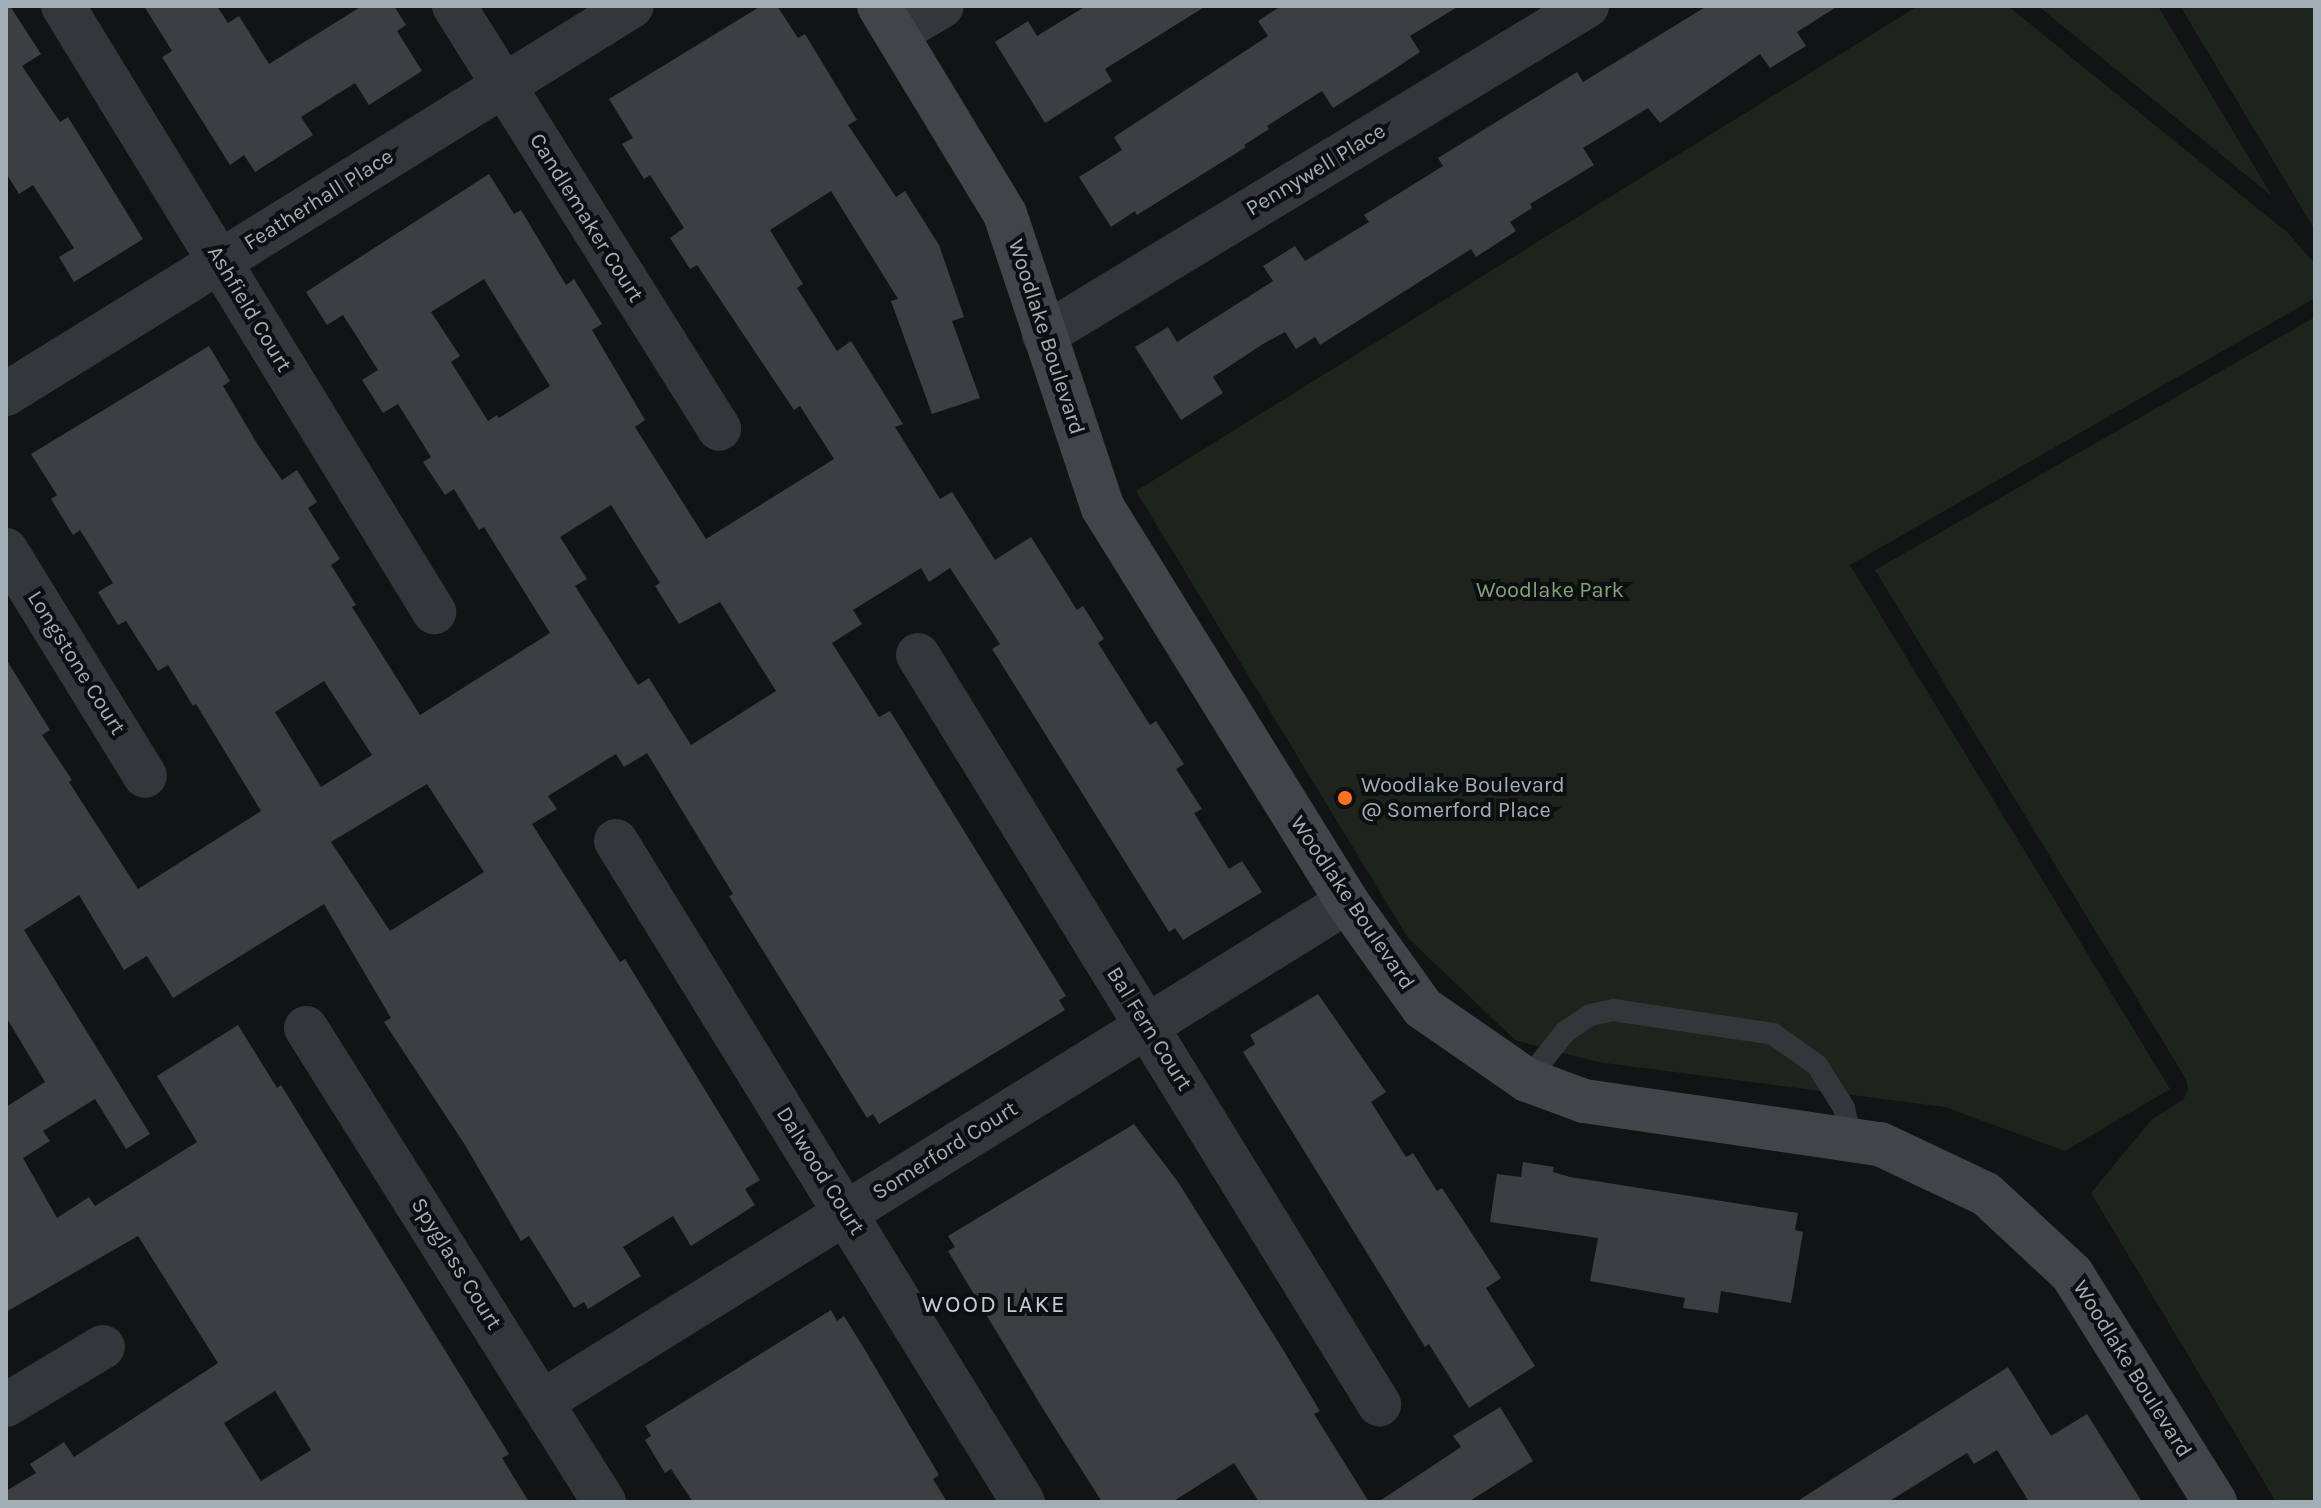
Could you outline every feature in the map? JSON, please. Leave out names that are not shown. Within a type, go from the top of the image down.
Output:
[{"type":"street","name":"Ashfield Court","points":[[63,6],[434,612]]},
{"type":"street","name":"Candlemaker Court","points":[[454,6],[719,429]]},
{"type":"street","name":"Featherhall Place","points":[[6,394],[632,6]]},
{"type":"street","points":[[887,20],[942,6]]},
{"type":"street","name":"Pennywell Place","points":[[1044,335],[1587,6]]},
{"type":"street","name":"Woodlake Boulevard","points":[[887,20],[1005,214],[1103,508],[1347,902],[1423,1008],[1527,1080],[1584,1101],[1880,1144],[1986,1194],[2072,1274],[2215,1502]]},
{"type":"street","name":"Longstone Court","points":[[6,550],[145,776]]},
{"type":"street","name":"Bal Fern Court","points":[[918,655],[1379,1404]]},
{"type":"street","name":"Dalwood Court","points":[[616,841],[1023,1502]]},
{"type":"street","name":"Somerford Court","points":[[543,1401],[1347,902]]},
{"type":"street","name":"Spyglass Court","points":[[306,1028],[604,1502]]},
{"type":"street","points":[[6,1405],[103,1347]]},
{"type":"lane","points":[[1527,1080],[1565,1032],[1590,1015],[1613,1010],[1773,1034],[1817,1065],[1844,1108],[1851,1139]]},
{"type":"green space","name":"Woodlake Park","points":[[1918,6],[2008,6],[2288,233],[2315,264],[2315,298],[1850,565],[2170,1089],[2065,1151],[1945,1107],[1597,1062],[1515,1040],[1408,938],[1136,491]]},
{"type":"green space","points":[[2038,6],[2158,6],[2272,196]]},
{"type":"green space","points":[[2180,6],[2315,6],[2315,230]]},
{"type":"green space","points":[[2315,317],[2315,1502],[2276,1502],[2091,1193],[2152,1119],[2183,1100],[2188,1090],[2186,1079],[1875,570]]},
{"type":"building","points":[[6,6],[10,6],[41,54],[22,66],[60,122],[68,117],[143,239],[74,282],[59,257],[74,248],[33,185],[19,194],[6,173]]},
{"type":"building","points":[[144,6],[217,6],[228,23],[239,16],[269,64],[362,6],[394,6],[406,25],[397,31],[422,71],[369,105],[355,83],[301,117],[313,135],[255,172],[244,155],[230,165],[162,57],[172,51]]},
{"type":"building","points":[[761,6],[777,6],[798,38],[805,34],[857,120],[848,125],[896,197],[905,191],[939,245],[964,317],[952,321],[980,398],[932,414],[891,301],[898,299],[831,191],[770,230],[803,284],[797,288],[837,351],[851,341],[903,424],[895,427],[940,499],[952,492],[995,560],[1031,537],[1077,610],[1083,606],[1104,639],[1098,643],[1150,725],[1156,721],[1184,764],[1176,769],[1202,809],[1194,813],[1229,869],[1242,861],[1262,892],[1183,940],[1175,928],[1169,932],[992,649],[1000,644],[950,568],[929,582],[921,568],[853,610],[862,624],[832,643],[879,717],[890,711],[1066,996],[1059,1000],[1065,1010],[879,1124],[873,1114],[867,1118],[729,896],[733,894],[647,753],[624,767],[616,754],[548,796],[557,809],[532,824],[620,962],[625,959],[760,1180],[745,1189],[755,1205],[691,1246],[673,1216],[623,1247],[641,1276],[588,1309],[584,1302],[574,1308],[529,1236],[521,1241],[465,1145],[384,1022],[391,1018],[324,904],[173,998],[147,956],[124,970],[79,895],[24,930],[150,1134],[126,1149],[95,1099],[43,1131],[50,1141],[23,1158],[57,1218],[89,1197],[95,1206],[197,1142],[157,1076],[238,1025],[277,1088],[281,1085],[509,1454],[502,1458],[529,1502],[6,1502],[6,1491],[36,1473],[30,1464],[64,1442],[74,1457],[218,1363],[138,1236],[6,1312],[6,1107],[45,1082],[6,1017],[6,659],[50,730],[42,735],[138,889],[261,811],[196,704],[193,706],[168,665],[158,671],[126,621],[118,625],[98,592],[113,583],[80,530],[73,535],[51,499],[57,495],[31,454],[209,346],[230,381],[223,386],[282,480],[297,470],[317,502],[308,508],[340,559],[331,565],[356,605],[352,607],[420,715],[550,633],[484,527],[479,530],[454,489],[445,495],[423,462],[431,457],[398,404],[383,413],[362,380],[378,370],[343,315],[327,325],[306,292],[489,174],[514,214],[521,210],[566,285],[574,279],[602,324],[592,330],[645,420],[635,427],[706,539],[834,459],[800,406],[794,410],[697,265],[690,269],[670,238],[684,228],[650,175],[644,179],[622,144],[633,138],[609,99]],"holes":[[[484,279],[550,386],[499,418],[497,415],[488,421],[451,362],[460,356],[431,312]],[[611,505],[660,583],[655,586],[679,624],[720,602],[776,691],[691,745],[649,678],[638,685],[575,586],[587,579],[560,537]],[[324,681],[372,755],[321,787],[275,712]],[[427,784],[484,872],[390,931],[331,842]],[[275,1391],[311,1450],[261,1481],[224,1423]]]},
{"type":"building","points":[[1086,6],[1206,6],[1105,69],[1112,81],[1045,123],[995,42],[1028,21],[1037,36]]},
{"type":"building","points":[[1281,6],[1459,6],[1410,36],[1420,52],[1387,74],[1333,108],[1322,91],[1267,126],[1269,129],[1244,145],[1246,147],[1137,215],[1135,211],[1111,227],[1079,177],[1122,150],[1114,137],[1268,36],[1258,21]]},
{"type":"building","points":[[1707,6],[1838,6],[1797,32],[1806,46],[1770,68],[1760,54],[1660,123],[1648,108],[1583,148],[1594,165],[1530,204],[1532,208],[1510,222],[1516,231],[1476,257],[1471,249],[1320,345],[1315,337],[1296,349],[1285,332],[1263,344],[1213,377],[1223,393],[1181,420],[1135,347],[1168,327],[1177,342],[1273,281],[1263,266],[1295,246],[1305,261],[1369,222],[1364,215],[1443,166],[1438,158],[1577,72],[1583,82]]},
{"type":"building","points":[[1318,994],[1386,1092],[1371,1102],[1406,1157],[1413,1153],[1437,1191],[1442,1188],[1501,1278],[1486,1288],[1535,1366],[1469,1408],[1429,1344],[1425,1347],[1243,1052],[1255,1044],[1250,1035]]},
{"type":"building","points":[[1134,1124],[1178,1182],[1282,1348],[1320,1411],[1314,1414],[1369,1502],[1259,1502],[1234,1463],[1172,1502],[1102,1502],[1043,1409],[948,1251],[955,1247],[948,1236]]},
{"type":"building","points":[[1523,1162],[1554,1167],[1553,1172],[1570,1177],[1798,1213],[1795,1230],[1803,1232],[1791,1303],[1721,1291],[1718,1313],[1683,1308],[1685,1298],[1590,1281],[1598,1238],[1490,1222],[1497,1174],[1521,1177]]},
{"type":"building","points":[[831,1310],[837,1321],[844,1316],[865,1350],[939,1475],[933,1479],[947,1502],[693,1502],[671,1469],[665,1473],[645,1440],[651,1436],[645,1426]]},
{"type":"building","points":[[2008,1367],[2051,1436],[2087,1414],[2142,1502],[2029,1502],[1997,1450],[1974,1464],[1967,1453],[1888,1502],[1796,1502]]},
{"type":"building","points":[[1500,1407],[1533,1461],[1468,1502],[1378,1502],[1461,1447],[1453,1436]]},
{"type":"place","name":"Woodlake Boulevard @ Somerford Place","points":[[1345,798]]},
{"type":"district","name":"WOOD LAKE","points":[[994,1305]]}]
